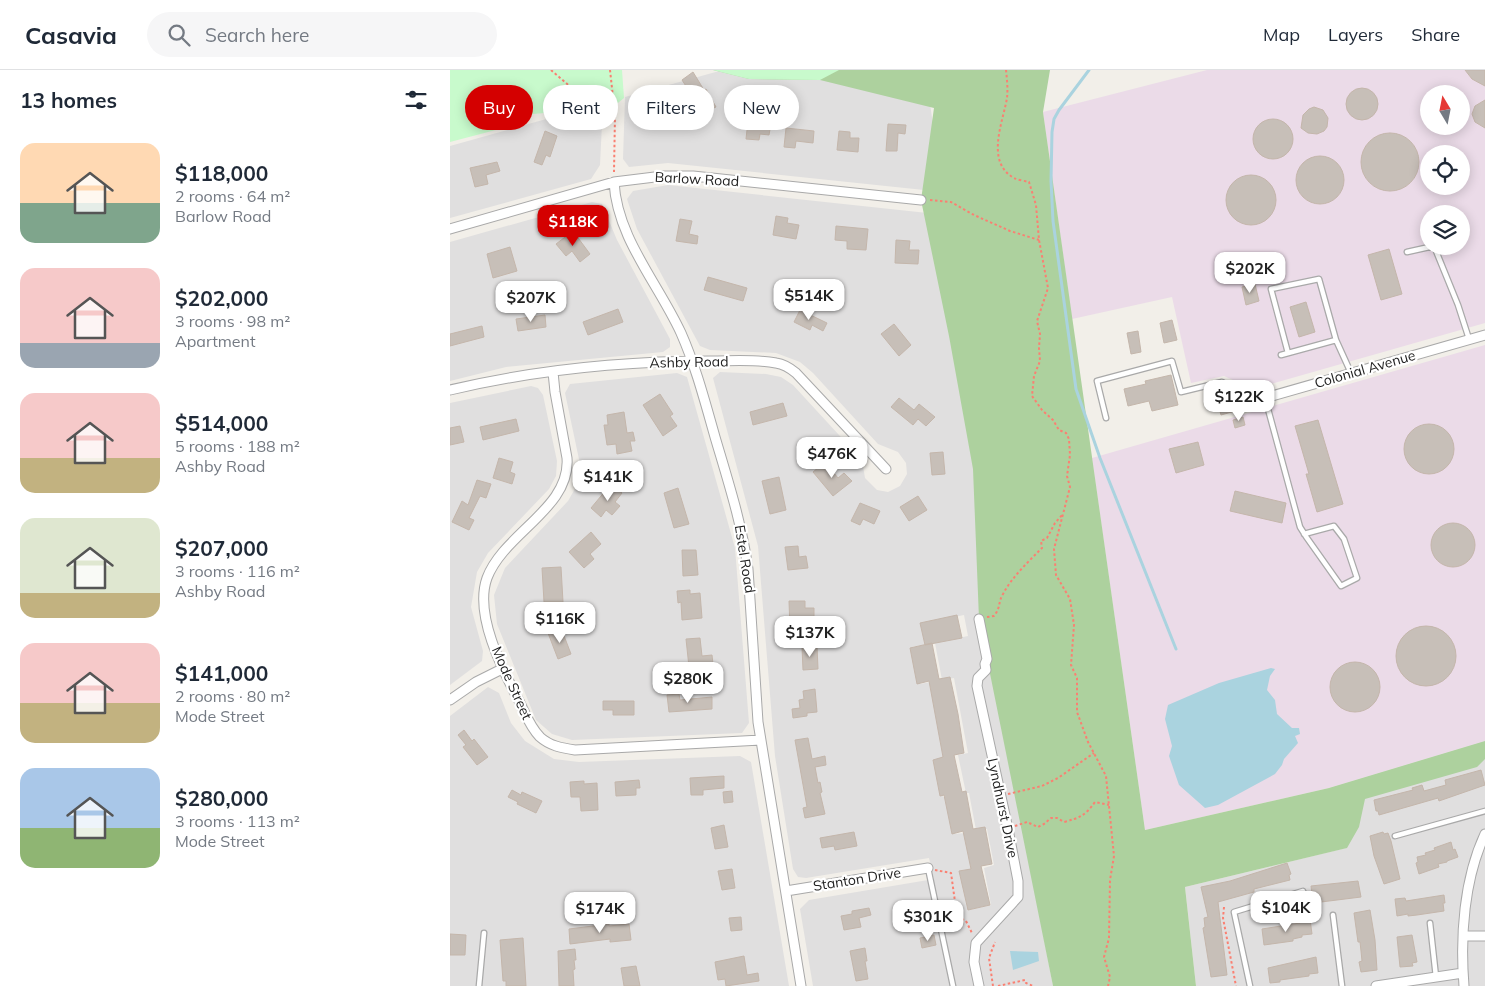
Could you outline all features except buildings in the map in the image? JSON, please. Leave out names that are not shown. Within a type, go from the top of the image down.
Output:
[{"type":"street","name":"Barlow Road","points":[[450,229],[614,182],[662,176],[688,176],[921,200]]},
{"type":"street","name":"Estel Road","points":[[614,182],[617,207],[624,227],[680,332],[693,361],[736,506],[745,547],[752,606],[758,722],[801,986]]},
{"type":"street","name":"Colonial Avenue","points":[[1244,404],[1485,335]]},
{"type":"street","name":"Ashby Road","points":[[450,390],[504,378],[622,364],[693,361],[768,362],[790,368],[822,398],[886,469]]},
{"type":"street","name":"Mode Street","points":[[553,372],[568,458],[566,478],[561,490],[553,500],[503,551],[490,572],[484,588],[485,616],[502,669],[534,731],[550,744],[562,748],[614,749],[761,740]]},
{"type":"street","name":"Lyndhurst Drive","points":[[976,943],[1018,897],[1018,882],[1008,829],[977,686],[978,678],[986,670],[985,664],[987,659],[979,619]]},
{"type":"street","points":[[450,700],[476,682],[502,669]]},
{"type":"street","points":[[1464,986],[1462,973],[1465,898],[1477,851],[1485,834]]},
{"type":"street","name":"Stanton Drive","points":[[786,890],[928,868]]},
{"type":"street","points":[[1464,936],[1485,936]]},
{"type":"street","points":[[976,943],[974,962],[979,986]]},
{"type":"street","points":[[1378,986],[1462,973]]},
{"type":"lane","points":[[1407,252],[1434,246],[1458,305],[1469,339]]},
{"type":"lane","points":[[1288,353],[1272,290],[1319,279],[1336,340],[1351,373]]},
{"type":"lane","points":[[1282,355],[1336,340]]},
{"type":"lane","points":[[1106,418],[1097,381],[1172,361],[1181,392],[1222,382],[1254,401]]},
{"type":"lane","points":[[1265,398],[1298,519],[1304,534],[1341,586],[1356,578],[1344,539],[1334,526],[1304,534]]},
{"type":"lane","points":[[1395,836],[1485,811]]},
{"type":"lane","points":[[928,868],[953,986]]},
{"type":"lane","points":[[1250,986],[1234,912],[1303,891]]},
{"type":"lane","points":[[1333,915],[1342,986]]},
{"type":"lane","points":[[1430,923],[1436,977]]},
{"type":"lane","points":[[479,986],[484,933]]},
{"type":"path","points":[[551,70],[568,85]]},
{"type":"path","points":[[610,70],[612,85]]},
{"type":"path","points":[[1006,70],[1007,96],[998,138],[998,156],[1003,168],[1014,178],[1030,182],[1036,205],[1039,240],[1048,288],[1037,321],[1040,334],[1040,361],[1034,376],[1032,396],[1059,430],[1066,433],[1069,439],[1070,455],[1067,476],[1070,487],[1054,549],[1056,575],[1070,599],[1074,625],[1071,665],[1076,678],[1077,712],[1106,776],[1110,806],[1114,856],[1110,880],[1109,938],[1104,957],[1110,977],[1108,986]]},
{"type":"path","points":[[614,182],[616,130]]},
{"type":"path","points":[[921,200],[951,202],[974,215],[1010,231],[1039,240]]},
{"type":"path","points":[[979,619],[994,616],[1000,608],[1003,593],[1029,560],[1042,548],[1041,541],[1047,538],[1055,523],[1062,516],[1066,504]]},
{"type":"path","points":[[1001,796],[1042,786],[1058,778],[1094,753]]},
{"type":"path","points":[[1008,829],[1027,822],[1038,827],[1051,818],[1057,818],[1064,822],[1080,818],[1090,810],[1095,802],[1110,806]]},
{"type":"path","points":[[928,868],[951,874],[957,916],[966,921],[976,943]]},
{"type":"path","points":[[1224,908],[1224,918],[1236,986]]},
{"type":"path","points":[[993,986],[989,958],[995,942]]},
{"type":"path","points":[[998,986],[1025,980],[1033,986]]},
{"type":"shaded area","points":[[723,70],[925,70],[943,192],[668,163],[629,167],[623,159],[625,97],[628,96],[628,130],[714,130],[714,85],[669,85]]},
{"type":"shaded area","points":[[1207,70],[1485,70],[1485,323],[1253,389],[1224,376],[1191,383],[1172,297],[1072,319],[1043,112]]},
{"type":"shaded area","points":[[543,120],[543,130],[602,130],[600,165],[591,179],[450,218],[450,146],[507,130],[533,130],[533,123]]},
{"type":"shaded area","points":[[668,185],[946,215],[1044,939],[1053,986],[813,986],[800,909],[809,900],[934,879],[929,858],[806,878],[798,877],[793,869],[775,756],[758,546],[713,378],[720,372],[766,374],[781,377],[793,385],[862,460],[865,478],[877,490],[888,492],[900,486],[907,474],[906,463],[898,452],[878,444],[813,373],[800,362],[776,353],[710,350],[700,346],[637,229],[627,199],[633,191]],"holes":[[[964,615],[968,636],[935,643],[942,680],[954,678],[968,753],[958,755],[966,793],[969,793],[976,830],[987,829],[994,865],[984,868],[991,905],[969,910],[972,870],[965,833],[954,834],[946,797],[943,797],[936,760],[945,758],[931,682],[920,684],[912,647],[928,644],[924,623]]]},
{"type":"shaded area","points":[[592,202],[602,204],[617,240],[670,339],[670,347],[663,352],[506,367],[450,381],[450,242]]},
{"type":"shaded area","points":[[1485,345],[1485,741],[1329,788],[1145,830],[1092,458]]},
{"type":"shaded area","points":[[677,373],[687,377],[735,548],[749,723],[742,733],[572,740],[552,734],[536,720],[497,624],[494,595],[505,568],[568,501],[576,487],[580,464],[565,393],[570,384]]},
{"type":"shaded area","points":[[531,386],[538,388],[543,395],[557,461],[556,476],[549,489],[488,553],[477,572],[471,607],[483,651],[482,661],[450,685],[450,403]]},
{"type":"shaded area","points":[[488,687],[499,693],[511,723],[525,741],[554,759],[579,762],[740,756],[751,762],[789,986],[450,986],[450,716]]},
{"type":"shaded area","points":[[1485,741],[1485,986],[1196,986],[1185,887],[1346,848],[1329,788]]},
{"type":"green space","points":[[450,70],[622,70],[624,98],[618,103],[618,85],[543,85],[543,113],[533,114],[533,85],[465,85],[465,130],[496,130],[450,142]]},
{"type":"green space","points":[[713,70],[1050,70],[1043,112],[1145,830],[1329,788],[1485,741],[1485,759],[1477,767],[1365,799],[1359,827],[1347,848],[1185,887],[1196,986],[1053,986],[979,619],[973,469],[949,336],[921,200],[934,108],[820,80],[749,79]]},
{"type":"green space","points":[[713,70],[839,70],[820,80],[749,79]]},
{"type":"water","points":[[1271,668],[1275,669],[1270,676],[1267,690],[1275,700],[1277,714],[1292,728],[1299,728],[1300,734],[1295,736],[1298,743],[1284,759],[1275,774],[1218,805],[1205,808],[1179,785],[1169,756],[1172,746],[1165,719],[1168,705],[1219,683]]},
{"type":"water","points":[[1010,951],[1038,952],[1039,961],[1013,970]]},
{"type":"waterway","points":[[1089,70],[1059,110],[1054,119],[1052,132],[1051,181],[1053,221],[1076,389],[1100,458],[1176,649]]}]
